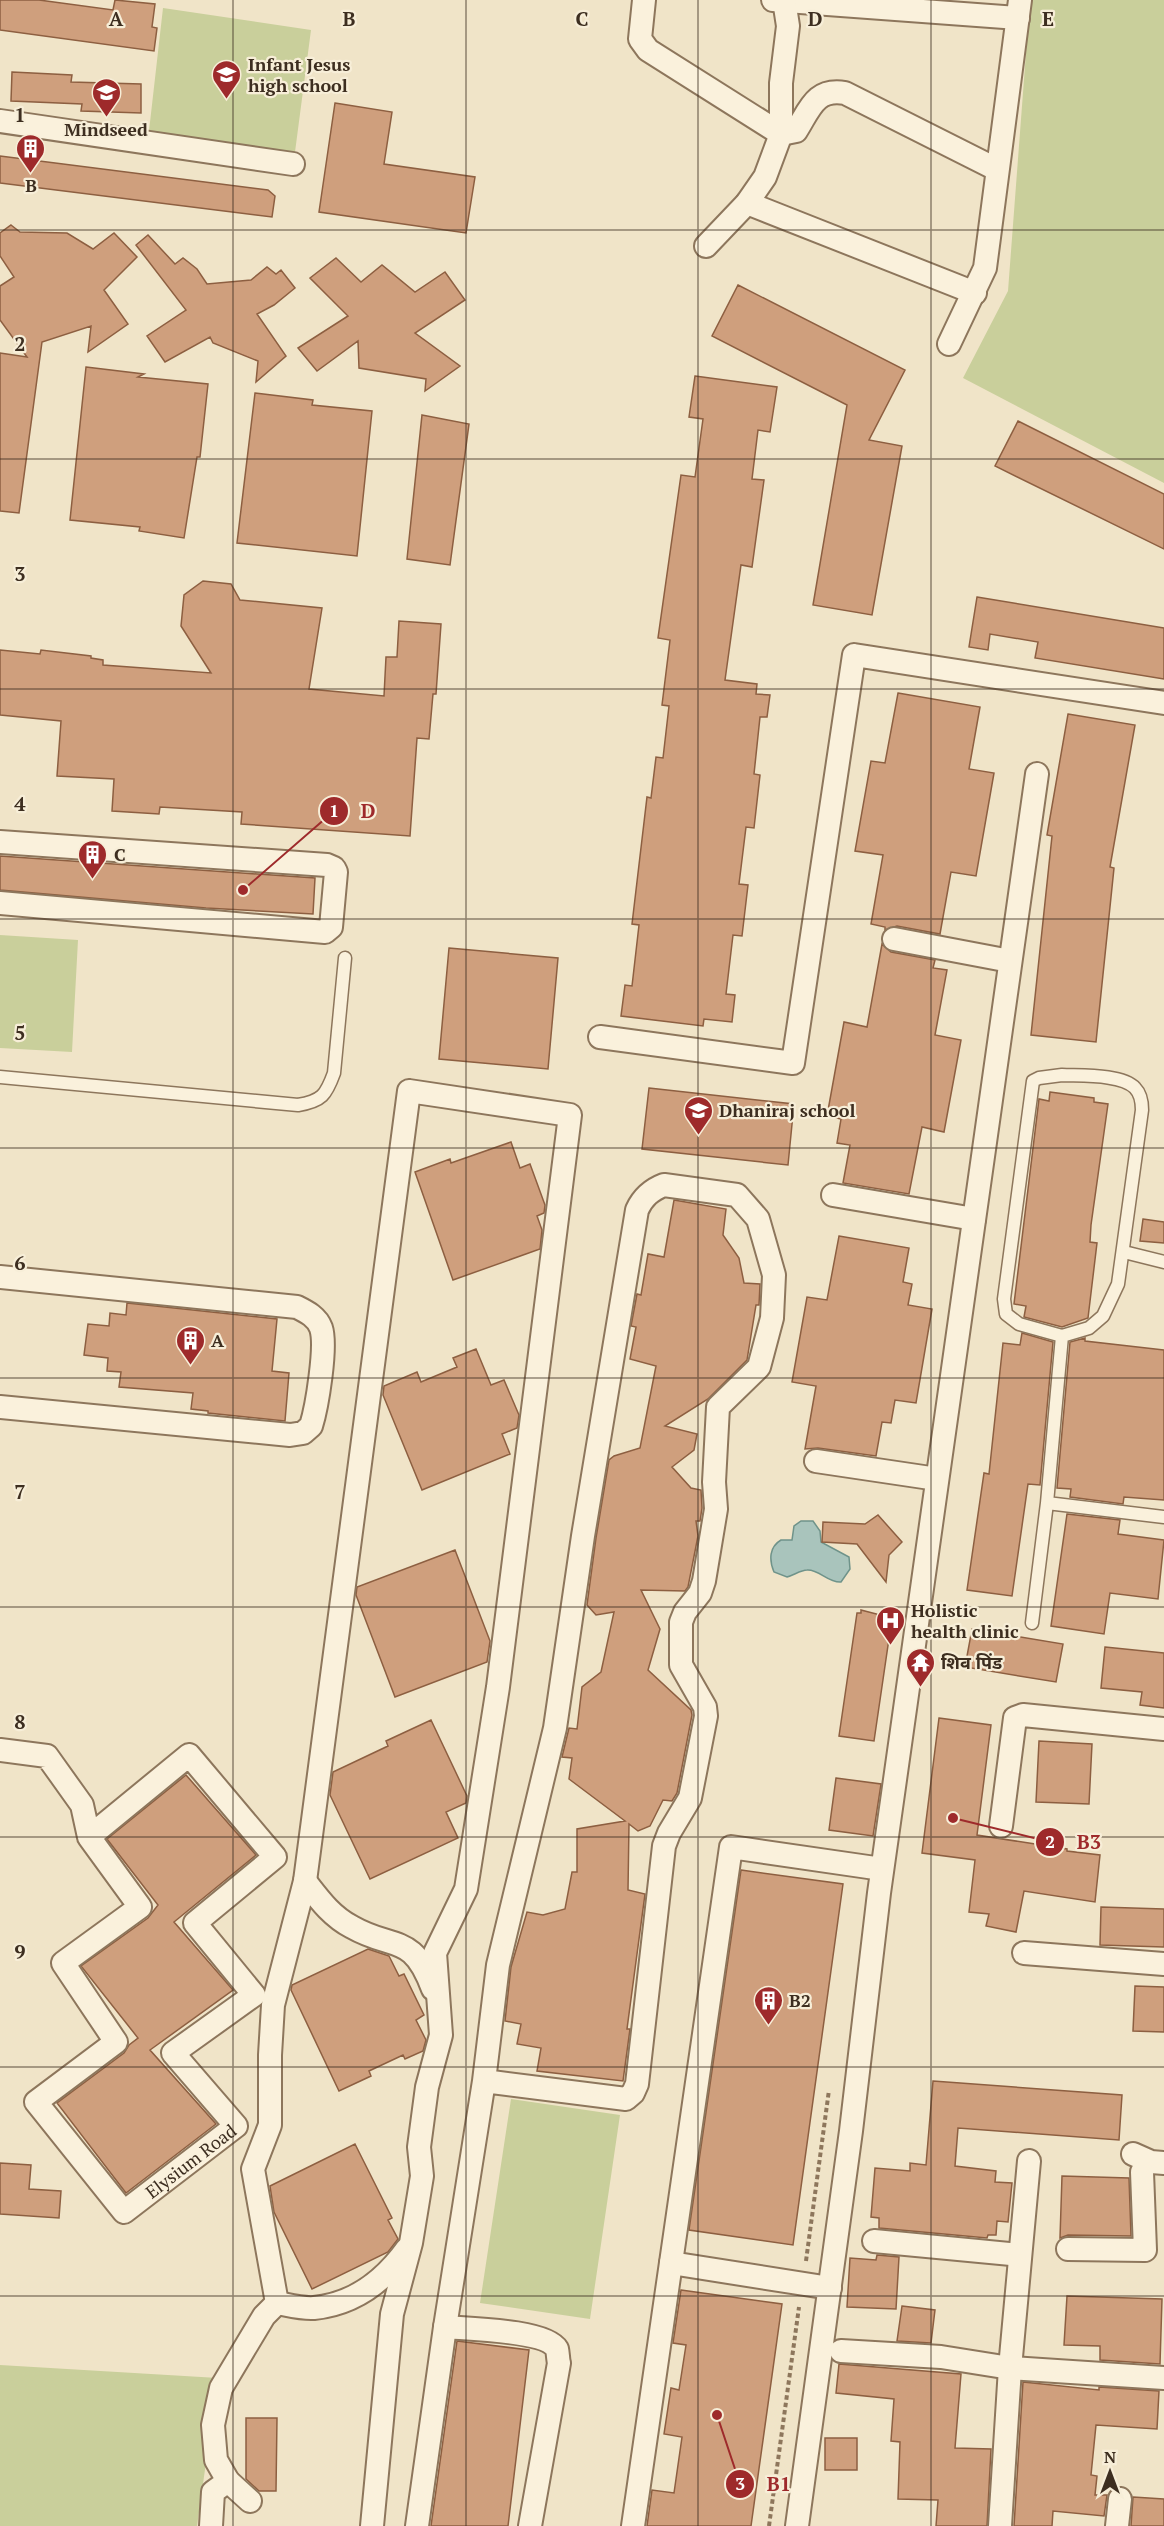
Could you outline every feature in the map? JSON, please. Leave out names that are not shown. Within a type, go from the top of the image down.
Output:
[{"type":"street","points":[[644,0],[640,39],[648,50],[781,134],[796,131],[817,98],[831,91],[844,93],[996,169]]},
{"type":"street","points":[[706,246],[747,203],[765,177],[781,134],[781,83],[788,26],[780,0],[1019,9],[996,169],[985,268],[950,344]]},
{"type":"street","points":[[0,121],[293,164]]},
{"type":"street","points":[[747,203],[975,293]]},
{"type":"street","points":[[600,1037],[793,1063],[854,655],[1164,703]]},
{"type":"street","points":[[797,2526],[830,2288],[882,1869],[1037,774]]},
{"type":"street","points":[[0,842],[327,865],[334,868],[336,872],[331,927],[325,932],[0,903]]},
{"type":"street","points":[[894,939],[1011,961]]},
{"type":"street","points":[[277,2303],[253,2169],[270,2124],[273,2005],[304,1881],[409,1091],[570,1115],[498,1687],[466,1889],[435,1953],[441,2035],[427,2087],[419,2147],[422,2176],[411,2243],[392,2314],[372,2526]]},
{"type":"street","points":[[417,2526],[445,2327],[484,2081],[498,1965],[555,1728],[584,1525],[637,1210],[642,1200],[653,1189],[664,1185],[737,1195],[758,1219],[765,1241],[774,1275],[772,1318],[759,1367],[718,1407],[714,1482],[716,1509],[704,1581],[700,1593],[685,1612],[681,1622],[681,1665],[705,1707],[706,1716],[690,1798],[664,1845],[637,2084],[633,2093],[626,2098],[484,2081]]},
{"type":"street","points":[[833,1195],[974,1219]]},
{"type":"street","points":[[0,1277],[297,1307],[315,1318],[321,1329],[322,1357],[311,1426],[303,1433],[290,1435],[0,1407]]},
{"type":"street","points":[[816,1461],[938,1479]]},
{"type":"street","points":[[1000,1826],[1015,1718],[1023,1715],[1164,1729]]},
{"type":"street","name":"Elysium Road","points":[[0,1750],[47,1756],[82,1805],[89,1837],[140,1907],[63,1964],[116,2042],[36,2102],[124,2212],[236,2126],[173,2053],[254,1995],[195,1923],[275,1857],[189,1755],[89,1837]]},
{"type":"street","points":[[633,2526],[730,1847],[882,1869]]},
{"type":"street","points":[[304,1881],[328,1912],[349,1926],[363,1933],[396,1942],[411,1951],[426,1971],[438,2002]]},
{"type":"street","points":[[1024,1953],[1164,1964]]},
{"type":"street","points":[[1000,2526],[1010,2367],[1029,2161]]},
{"type":"street","points":[[1068,2249],[1145,2250],[1138,2163],[1164,2163]]},
{"type":"street","points":[[874,2241],[1020,2255]]},
{"type":"street","points":[[277,2303],[313,2308],[361,2295],[393,2268],[411,2243]]},
{"type":"street","points":[[672,2263],[830,2288]]},
{"type":"street","points":[[249,2501],[228,2481],[216,2460],[213,2425],[221,2388],[264,2316],[277,2303]]},
{"type":"street","points":[[445,2327],[533,2336],[547,2341],[557,2350],[559,2363],[530,2526]]},
{"type":"street","points":[[841,2351],[941,2358],[1010,2367],[1164,2378]]},
{"type":"street","points":[[211,2526],[213,2492],[228,2481]]},
{"type":"street","points":[[1117,2526],[1120,2499]]},
{"type":"lane","points":[[0,1077],[298,1105],[316,1102],[328,1090],[334,1072],[345,957]]},
{"type":"lane","points":[[1062,1075],[1122,1080],[1135,1087],[1141,1097],[1143,1110],[1118,1284],[1103,1316],[1089,1328],[1062,1336],[1019,1324],[1006,1314],[1005,1299],[1033,1081],[1062,1075]]},
{"type":"lane","points":[[1124,1252],[1164,1262]]},
{"type":"lane","points":[[1032,1623],[1047,1503],[1062,1336]]},
{"type":"lane","points":[[1047,1503],[1164,1517]]},
{"type":"path","points":[[769,2526],[830,2085]]},
{"type":"green space","points":[[1030,0],[1164,0],[1164,483],[963,378],[1008,291]]},
{"type":"green space","name":"Infant Jesus high school","points":[[163,8],[311,30],[295,152],[149,131]]},
{"type":"green space","points":[[0,935],[78,940],[72,1052],[0,1048]]},
{"type":"green space","points":[[511,2099],[620,2115],[590,2319],[480,2303]]},
{"type":"green space","points":[[0,2365],[218,2378],[197,2526],[0,2526]]},
{"type":"water","points":[[801,1521],[813,1521],[820,1531],[821,1542],[849,1557],[850,1569],[841,1582],[836,1582],[811,1570],[787,1577],[774,1572],[771,1558],[774,1546],[781,1540],[792,1540],[794,1526]]},
{"type":"building","points":[[0,0],[39,0],[113,10],[115,0],[155,4],[152,27],[157,28],[154,51],[0,30]]},
{"type":"building","points":[[12,72],[72,75],[71,82],[141,84],[141,113],[81,111],[82,104],[11,101]]},
{"type":"building","points":[[335,103],[392,112],[384,164],[475,177],[466,233],[319,212]]},
{"type":"building","points":[[0,156],[268,190],[275,196],[272,217],[0,183]]},
{"type":"building","points":[[11,225],[20,232],[67,233],[93,249],[114,233],[137,257],[104,290],[128,324],[88,352],[91,326],[42,342],[19,513],[0,511],[0,353],[27,357],[0,320],[0,286],[14,277],[0,256],[0,233]]},
{"type":"building","points":[[148,235],[175,264],[183,258],[197,269],[207,284],[251,280],[267,267],[276,274],[281,270],[295,288],[274,305],[257,314],[286,356],[256,382],[258,361],[213,343],[210,337],[165,362],[147,336],[186,310],[136,245]]},
{"type":"building","points":[[336,258],[361,282],[382,265],[415,292],[445,272],[465,300],[415,333],[460,366],[425,391],[426,379],[359,368],[358,341],[317,371],[298,348],[348,316],[310,278]]},
{"type":"building","points":[[738,285],[905,370],[869,440],[902,446],[872,615],[813,605],[847,405],[712,336]]},
{"type":"building","points":[[86,367],[144,374],[138,377],[208,384],[200,457],[197,457],[184,538],[139,531],[140,527],[70,520]]},
{"type":"building","points":[[695,376],[777,387],[770,432],[758,430],[752,479],[764,480],[752,567],[741,565],[725,680],[757,684],[756,694],[770,695],[767,717],[760,717],[754,774],[760,775],[754,828],[746,827],[739,884],[748,885],[742,936],[733,935],[726,994],[735,995],[732,1022],[704,1019],[703,1026],[621,1016],[625,985],[632,986],[639,925],[632,924],[647,797],[651,798],[656,757],[663,758],[669,706],[662,705],[670,640],[658,638],[681,475],[695,477],[703,419],[689,417]]},
{"type":"building","points":[[255,393],[313,400],[312,405],[372,411],[357,556],[237,543]]},
{"type":"building","points":[[422,415],[469,424],[450,565],[407,559]]},
{"type":"building","points":[[1018,421],[1164,494],[1164,549],[995,466]]},
{"type":"building","points":[[203,581],[231,584],[240,600],[322,608],[309,689],[384,696],[386,657],[397,657],[399,621],[441,624],[436,694],[433,694],[429,739],[417,738],[410,836],[241,824],[242,812],[160,807],[159,814],[112,811],[114,779],[57,776],[61,721],[0,715],[0,650],[40,654],[41,650],[91,656],[91,658],[103,660],[103,665],[211,673],[181,626],[184,595]]},
{"type":"building","points":[[977,597],[1164,628],[1164,679],[1035,658],[1038,642],[990,634],[988,650],[969,647]]},
{"type":"building","points":[[898,693],[980,707],[969,769],[994,773],[976,876],[951,872],[940,934],[897,926],[885,930],[885,927],[871,924],[883,855],[855,851],[871,761],[885,763]]},
{"type":"building","points":[[1068,714],[1135,725],[1110,867],[1114,868],[1096,1042],[1031,1035],[1052,836],[1047,835]]},
{"type":"building","points":[[0,856],[315,878],[313,914],[206,908],[0,890]]},
{"type":"building","points":[[882,944],[891,952],[935,960],[933,968],[947,970],[935,1035],[961,1040],[944,1132],[922,1127],[909,1194],[843,1183],[850,1145],[837,1143],[841,1119],[827,1116],[844,1022],[867,1027]]},
{"type":"building","points":[[449,948],[558,958],[548,1069],[439,1059]]},
{"type":"building","points":[[649,1088],[794,1104],[788,1165],[642,1149]]},
{"type":"building","points":[[1050,1092],[1094,1098],[1094,1102],[1108,1104],[1091,1225],[1090,1242],[1097,1243],[1088,1318],[1062,1327],[1024,1317],[1026,1306],[1014,1304],[1039,1099],[1049,1101]]},
{"type":"building","points":[[511,1142],[520,1168],[530,1164],[545,1205],[544,1213],[537,1216],[542,1230],[540,1249],[453,1280],[415,1172],[450,1159],[451,1163]]},
{"type":"building","points":[[674,1200],[726,1209],[723,1235],[739,1258],[744,1283],[760,1284],[759,1305],[756,1305],[747,1360],[708,1399],[665,1426],[697,1434],[694,1450],[672,1467],[691,1488],[701,1490],[702,1508],[700,1521],[696,1521],[698,1536],[688,1587],[685,1591],[641,1590],[660,1629],[648,1670],[691,1710],[692,1715],[677,1793],[672,1801],[663,1800],[650,1826],[638,1831],[629,1824],[628,1890],[645,1894],[627,2029],[630,2029],[623,2081],[537,2071],[541,2048],[517,2044],[521,2024],[505,2021],[511,1967],[527,1912],[543,1915],[565,1909],[572,1872],[577,1872],[577,1829],[625,1821],[569,1779],[572,1758],[562,1757],[569,1728],[577,1729],[582,1687],[601,1672],[614,1612],[596,1615],[587,1605],[596,1538],[609,1460],[614,1456],[640,1448],[656,1366],[630,1359],[636,1327],[631,1326],[637,1294],[641,1295],[648,1254],[664,1257]]},
{"type":"building","points":[[1143,1219],[1164,1222],[1164,1243],[1140,1241]]},
{"type":"building","points":[[839,1236],[909,1248],[903,1282],[912,1284],[908,1305],[932,1309],[916,1403],[895,1400],[891,1423],[882,1422],[876,1456],[818,1448],[805,1449],[816,1386],[792,1382],[807,1297],[827,1300]]},
{"type":"building","name":"A","points":[[127,1303],[277,1319],[272,1371],[289,1373],[285,1421],[208,1413],[208,1411],[191,1409],[193,1393],[119,1387],[121,1372],[107,1371],[108,1358],[84,1355],[88,1324],[109,1326],[110,1313],[126,1315]]},
{"type":"building","points":[[1022,1333],[1053,1342],[1040,1485],[1028,1484],[1012,1596],[967,1590],[984,1473],[989,1474],[1003,1343],[1020,1345]]},
{"type":"building","points":[[1085,1338],[1085,1341],[1164,1350],[1164,1500],[1124,1497],[1123,1504],[1070,1497],[1071,1489],[1057,1488],[1070,1342]]},
{"type":"building","points":[[476,1349],[491,1385],[504,1380],[519,1415],[517,1428],[502,1434],[510,1454],[422,1490],[383,1395],[384,1386],[417,1372],[421,1382],[457,1367],[453,1358]]},
{"type":"building","points":[[1067,1514],[1120,1520],[1118,1534],[1164,1540],[1158,1599],[1110,1593],[1104,1634],[1051,1626]]},
{"type":"building","points":[[878,1515],[902,1542],[889,1555],[886,1582],[857,1544],[822,1542],[823,1522],[865,1524]]},
{"type":"building","points":[[455,1550],[490,1641],[487,1662],[395,1697],[356,1595],[357,1587]]},
{"type":"building","points":[[861,1610],[892,1618],[874,1741],[839,1736],[857,1613],[861,1613]]},
{"type":"building","points":[[972,1629],[1063,1644],[1056,1682],[965,1667]]},
{"type":"building","points":[[1105,1647],[1164,1653],[1164,1708],[1140,1705],[1142,1692],[1101,1688]]},
{"type":"building","points":[[939,1718],[991,1725],[977,1835],[1100,1855],[1095,1902],[1024,1891],[1016,1932],[986,1926],[989,1914],[969,1912],[975,1860],[922,1853]]},
{"type":"building","points":[[431,1720],[467,1796],[466,1803],[446,1812],[458,1838],[370,1879],[330,1795],[333,1772],[388,1746],[386,1741]]},
{"type":"building","points":[[1039,1741],[1092,1744],[1089,1804],[1036,1802]]},
{"type":"building","points":[[186,1775],[256,1855],[174,1922],[233,1990],[150,2050],[216,2124],[126,2193],[57,2103],[124,2053],[129,2045],[138,2038],[81,1966],[148,1918],[158,1905],[107,1839]]},
{"type":"building","points":[[836,1778],[881,1784],[873,1836],[829,1830]]},
{"type":"building","name":"B2","points":[[741,1870],[843,1884],[793,2245],[689,2230]]},
{"type":"building","points":[[1101,1907],[1164,1909],[1164,1947],[1100,1945]]},
{"type":"building","points":[[368,1949],[389,1956],[399,1976],[404,1974],[424,2015],[416,2020],[426,2040],[423,2051],[405,2059],[403,2055],[369,2071],[371,2076],[339,2091],[291,1990],[292,1985]]},
{"type":"building","points":[[1135,1986],[1164,1987],[1164,2032],[1133,2031]]},
{"type":"building","points":[[933,2081],[1122,2095],[1119,2140],[958,2128],[955,2166],[996,2171],[995,2182],[1012,2183],[1008,2222],[997,2221],[996,2235],[988,2235],[987,2238],[879,2228],[879,2218],[871,2217],[875,2168],[910,2171],[910,2163],[926,2165]]},
{"type":"building","points":[[355,2144],[392,2218],[388,2220],[398,2239],[388,2252],[312,2289],[274,2212],[270,2186]]},
{"type":"building","points":[[0,2163],[31,2165],[29,2189],[61,2191],[59,2218],[0,2214]]},
{"type":"building","points":[[1062,2176],[1129,2178],[1131,2236],[1068,2235],[1060,2238]]},
{"type":"building","points":[[877,2255],[899,2257],[896,2309],[847,2307],[850,2258],[876,2260]]},
{"type":"building","points":[[681,2290],[782,2304],[751,2526],[647,2526],[652,2490],[674,2493],[682,2437],[664,2434],[671,2388],[679,2390],[686,2345],[673,2343]]},
{"type":"building","points":[[1067,2296],[1162,2299],[1160,2364],[1100,2360],[1100,2346],[1064,2345]]},
{"type":"building","points":[[902,2306],[935,2310],[931,2343],[897,2341]]},
{"type":"building","points":[[457,2341],[529,2350],[508,2526],[431,2526]]},
{"type":"building","points":[[839,2364],[961,2374],[955,2448],[991,2449],[987,2526],[936,2526],[938,2500],[898,2499],[900,2442],[891,2441],[894,2399],[836,2393]]},
{"type":"building","points":[[1023,2382],[1099,2390],[1099,2387],[1159,2391],[1157,2429],[1096,2425],[1091,2475],[1097,2476],[1095,2495],[1107,2495],[1104,2516],[1053,2511],[1052,2526],[1014,2526]]},
{"type":"building","points":[[246,2418],[277,2418],[276,2491],[259,2491],[246,2479]]},
{"type":"building","points":[[825,2438],[857,2438],[857,2470],[825,2470]]},
{"type":"building","points":[[1133,2497],[1164,2499],[1164,2526],[1131,2526]]},
{"type":"place","name":"Infant Jesus high school","points":[[227,100]]},
{"type":"place","name":"Mindseed","points":[[106,118]]},
{"type":"place","name":"B","points":[[31,174]]},
{"type":"place","name":"C","points":[[93,880]]},
{"type":"place","name":"D","points":[[243,890]]},
{"type":"place","name":"Dhaniraj school","points":[[698,1136]]},
{"type":"place","name":"A","points":[[190,1366]]},
{"type":"place","name":"Holistic health clinic","points":[[890,1646]]},
{"type":"place","name":"शिव पिंड","points":[[920,1688]]},
{"type":"place","name":"B3","points":[[953,1818]]},
{"type":"place","name":"B2","points":[[768,2026]]},
{"type":"place","name":"B1","points":[[717,2415]]}]
